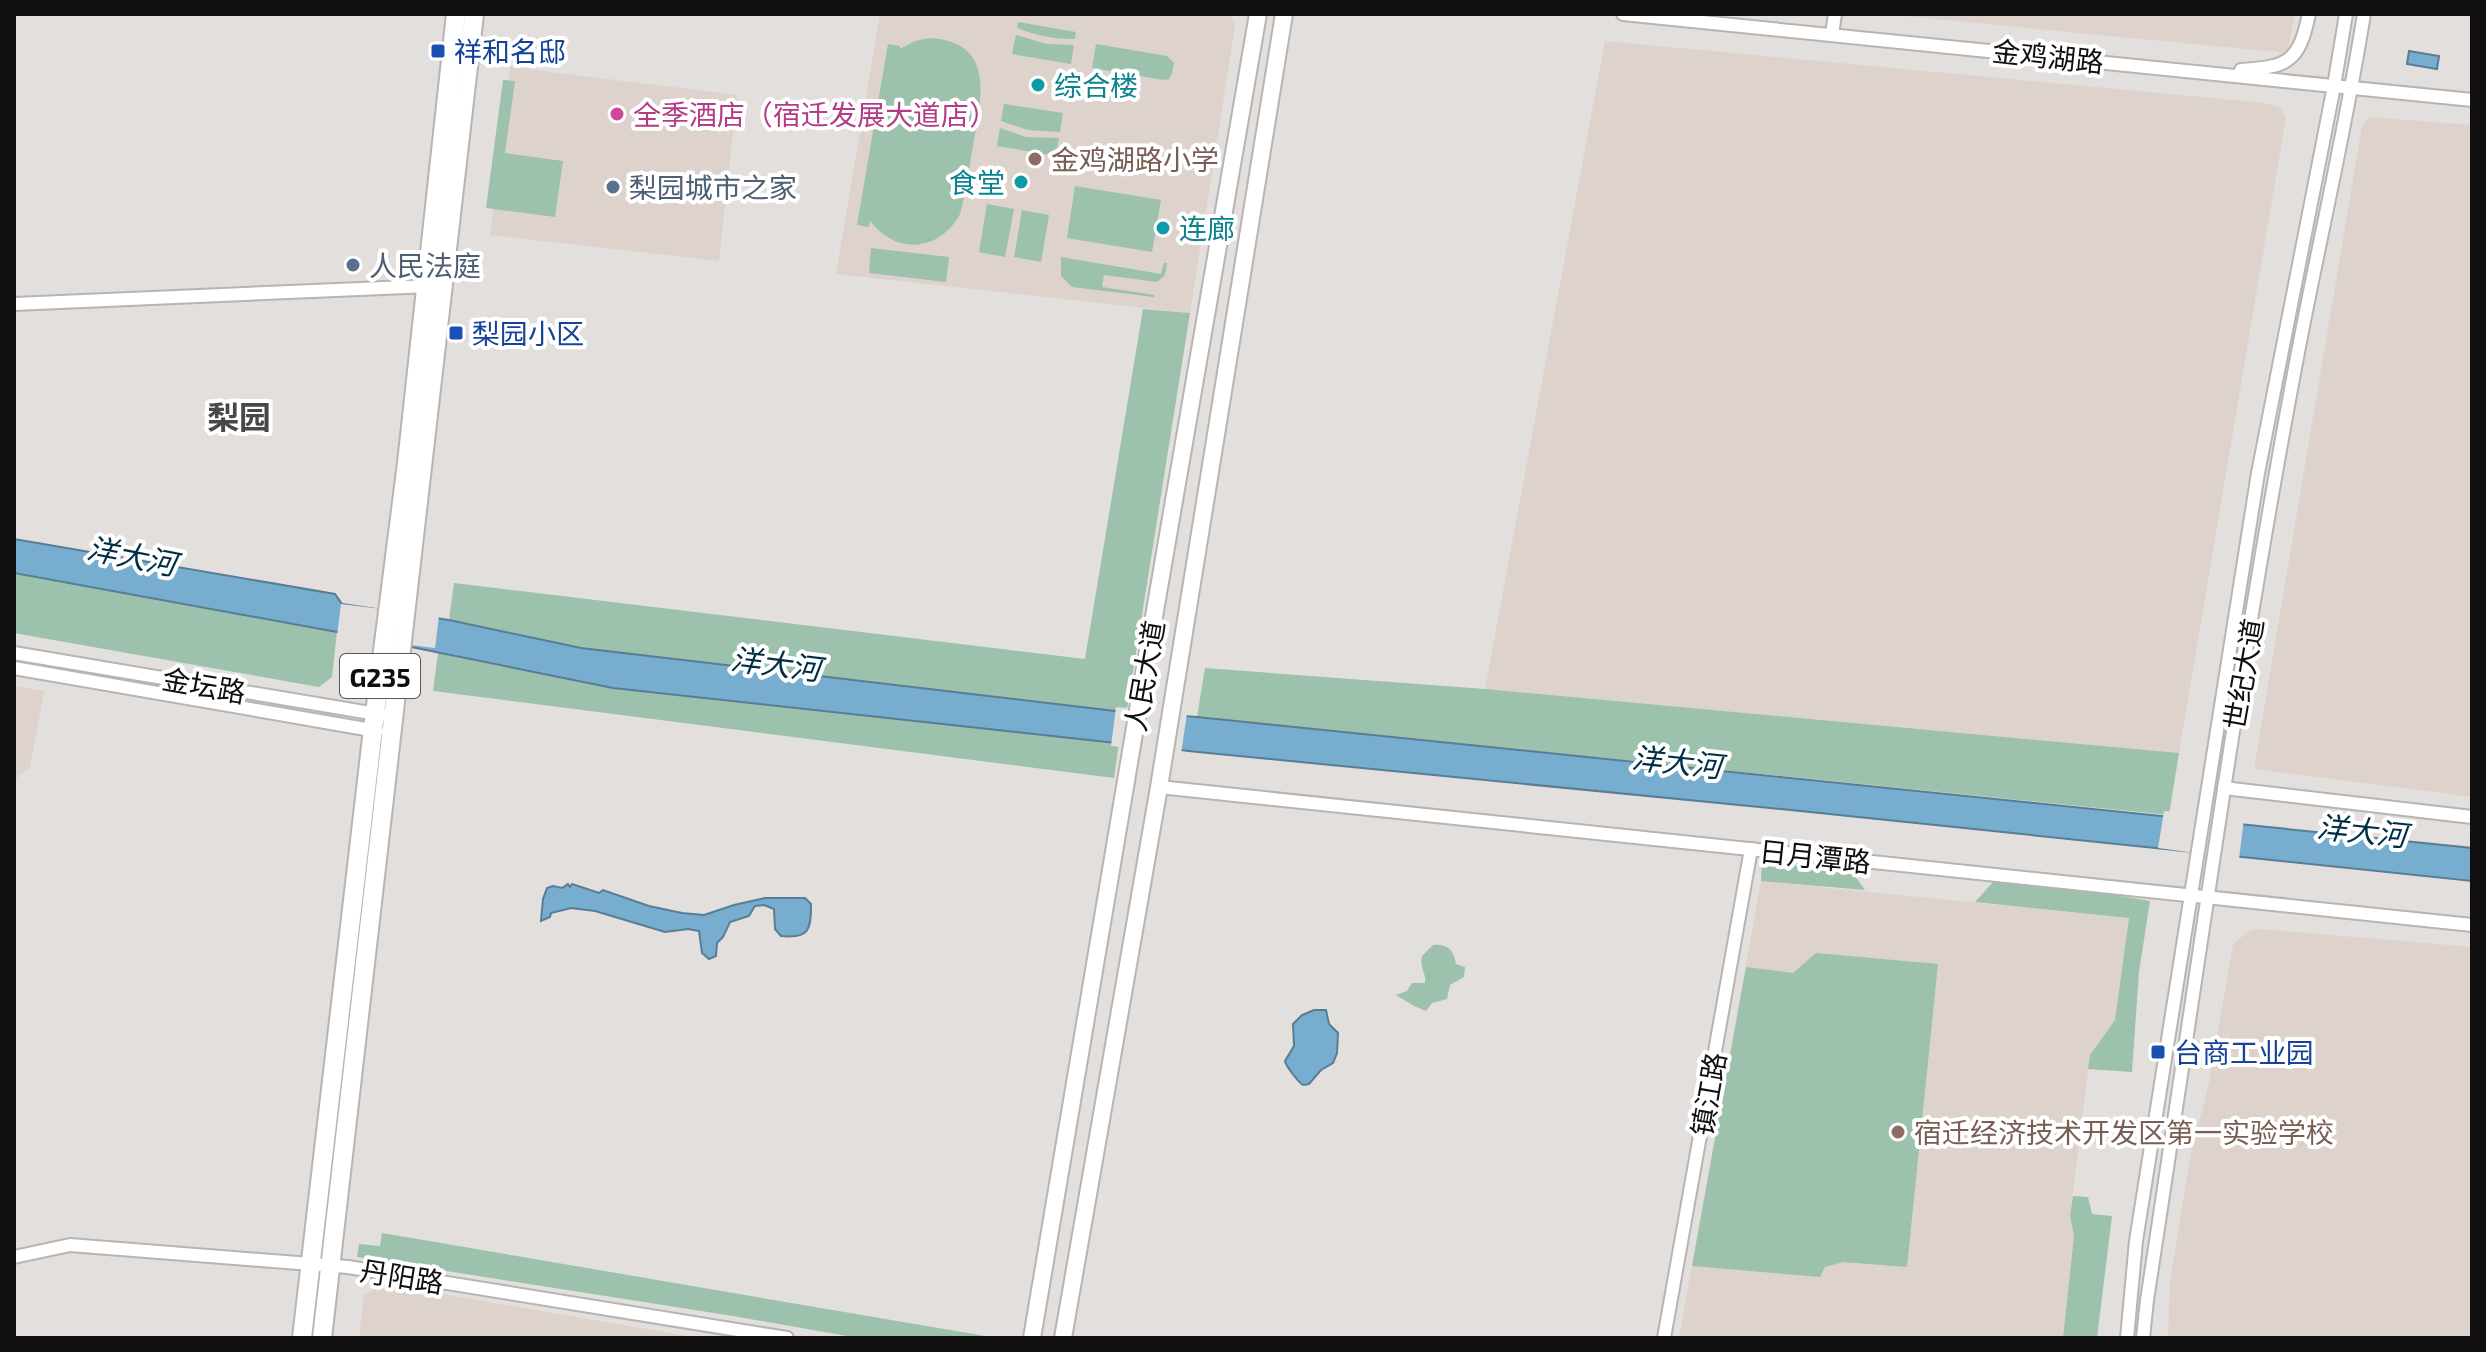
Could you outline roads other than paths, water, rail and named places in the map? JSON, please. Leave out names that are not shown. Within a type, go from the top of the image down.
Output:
[{"type":"highway","name":"G235","points":[[434,286],[456,14]]},
{"type":"highway","name":"G235","points":[[322,1338],[321,1264],[383,724],[405,478],[474,14]]},
{"type":"highway","name":"G235","points":[[302,1338],[321,1264]]},
{"type":"main road","name":"人民大道","points":[[1032,1338],[1258,14]]},
{"type":"main road","name":"人民大道","points":[[1063,1338],[1159,787],[1284,14]]},
{"type":"main road","points":[[1251,57],[1258,49],[1265,47],[1276,59]]},
{"type":"main road","points":[[1043,1274],[1053,1290],[1073,1283]]},
{"type":"street","name":"金鸡湖路","points":[[1623,14],[2472,100]]},
{"type":"street","points":[[1832,34],[1835,14]]},
{"type":"street","points":[[2202,72],[2273,68],[2286,62],[2305,36],[2309,14]]},
{"type":"street","name":"世纪大道","points":[[2127,1338],[2136,1241],[2258,473],[2346,14]]},
{"type":"street","name":"世纪大道","points":[[2143,1338],[2224,788],[2295,368],[2364,14]]},
{"type":"street","points":[[14,304],[434,286]]},
{"type":"street","name":"金坛路","points":[[14,653],[383,724]]},
{"type":"street","name":"金坛路","points":[[14,668],[383,724]]},
{"type":"street","name":"日月潭路","points":[[1159,787],[2472,925]]},
{"type":"street","points":[[2224,788],[2472,817]]},
{"type":"street","name":"镇江路","points":[[1664,1338],[1751,849]]},
{"type":"street","name":"丹阳路","points":[[14,1257],[70,1245],[321,1264],[787,1338]]},
{"type":"water","points":[[2409,51],[2439,56],[2437,69],[2407,64]]},
{"type":"water","points":[[14,539],[335,594],[342,604],[449,620],[581,648],[1115,711],[2472,848],[2472,881],[1198,752],[613,688],[337,632],[14,573]]},
{"type":"water","points":[[568,884],[599,893],[603,890],[649,906],[704,915],[765,898],[805,898],[811,904],[810,920],[803,934],[781,936],[775,929],[774,909],[755,906],[749,916],[730,922],[717,943],[716,956],[709,959],[702,953],[699,931],[665,932],[595,911],[571,908],[551,913],[550,917],[541,921],[547,888],[562,888]]},
{"type":"water","points":[[1314,1010],[1326,1010],[1329,1024],[1338,1033],[1337,1053],[1333,1063],[1321,1070],[1309,1084],[1303,1085],[1285,1061],[1294,1046],[1293,1024],[1302,1015]]},
{"type":"place","name":"祥和名邸","points":[[438,51]]},
{"type":"place","name":"综合楼","points":[[1038,85]]},
{"type":"place","name":"全季酒店（宿迁发展大道店）","points":[[617,114]]},
{"type":"place","name":"金鸡湖路小学","points":[[1035,159]]},
{"type":"place","name":"食堂","points":[[1021,182]]},
{"type":"place","name":"梨园城市之家","points":[[613,187]]},
{"type":"place","name":"连廊","points":[[1163,228]]},
{"type":"place","name":"人民法庭","points":[[353,265]]},
{"type":"place","name":"梨园小区","points":[[456,333]]},
{"type":"place","name":"台商工业园","points":[[2158,1052]]},
{"type":"place","name":"宿迁经济技术开发区第一实验学校","points":[[1898,1132]]},
{"type":"district","name":"梨园","points":[[239,416]]},
{"type":"water label","name":"洋大河","points":[[132,555]]},
{"type":"water label","name":"洋大河","points":[[776,663]]},
{"type":"water label","name":"洋大河","points":[[1677,761]]},
{"type":"water label","name":"洋大河","points":[[2362,830]]}]
